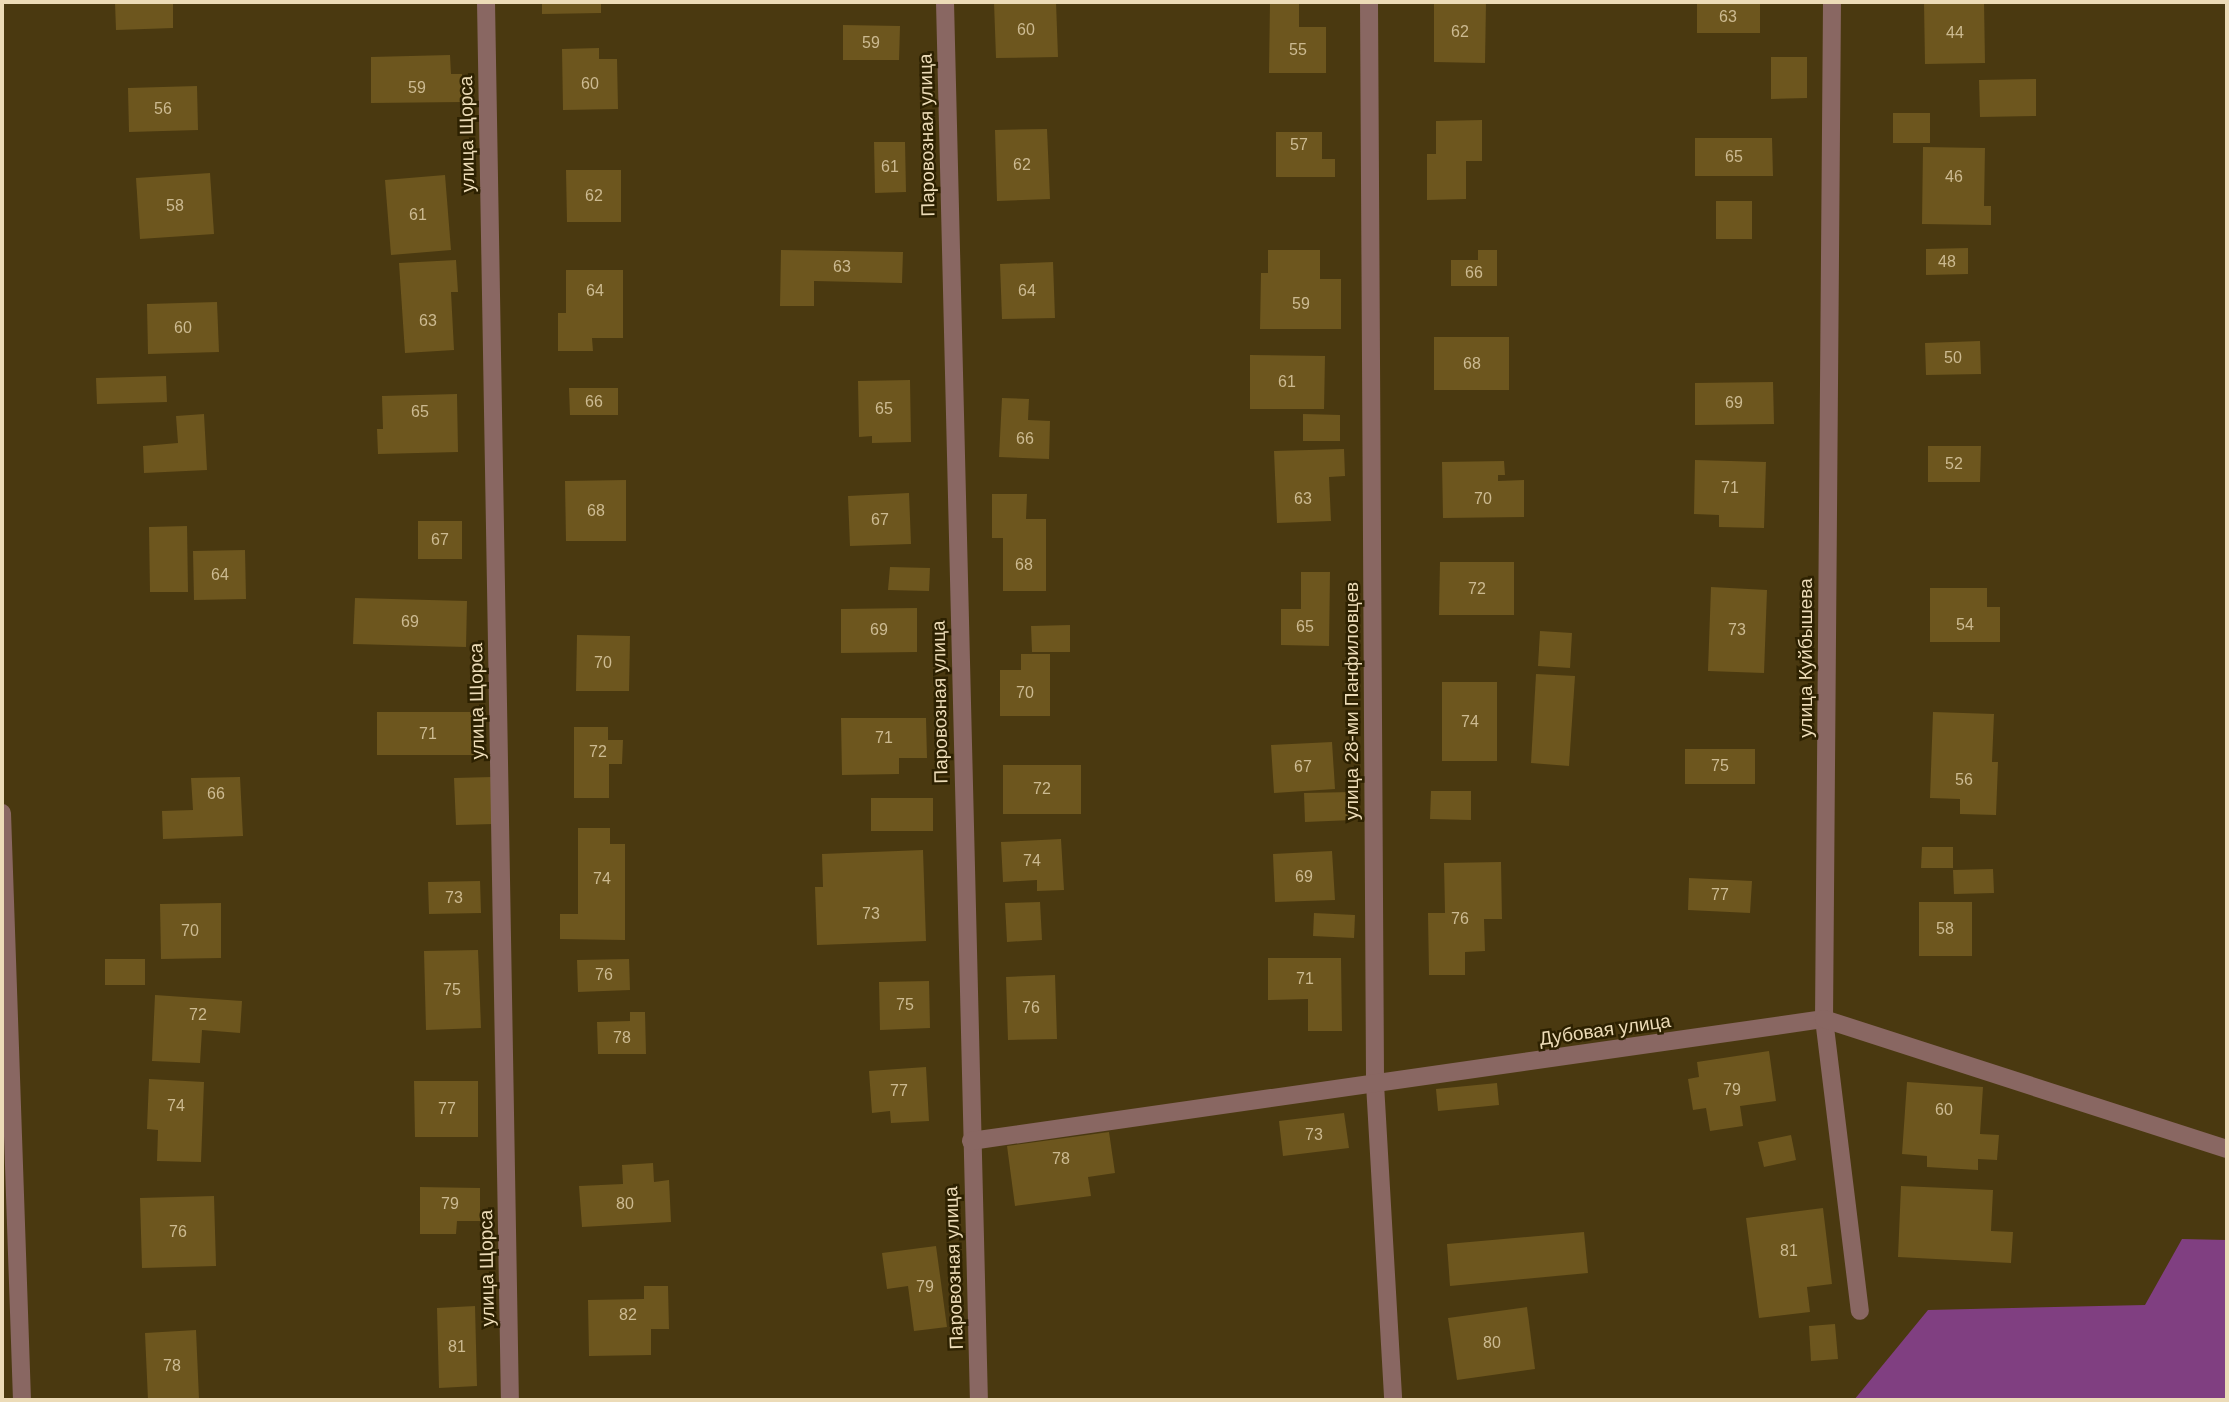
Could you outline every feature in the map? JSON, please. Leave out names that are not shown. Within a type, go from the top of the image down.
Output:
[{"type":"street","name":"улица Щорса","points":[[486,2],[510,1400]]},
{"type":"street","name":"Паровозная улица","points":[[945,2],[979,1400]]},
{"type":"street","name":"улица 28-ми Панфиловцев","points":[[1369,2],[1375,1084],[1393,1400]]},
{"type":"street","name":"улица Куйбышева","points":[[1832,2],[1824,1019],[1860,1311]]},
{"type":"street","points":[[2,813],[22,1400]]},
{"type":"street","name":"Дубовая улица","points":[[971,1141],[1824,1019],[2227,1149]]},
{"type":"shaded area","points":[[2182,1239],[2227,1240],[2227,1400],[1854,1400],[1928,1310],[2145,1305]]},
{"type":"building","points":[[115,2],[173,2],[173,28],[116,30]]},
{"type":"building","points":[[542,2],[601,2],[601,13],[542,14]]},
{"type":"building","points":[[994,2],[1056,2],[1058,57],[996,58]]},
{"type":"building","points":[[1270,2],[1299,2],[1299,27],[1326,27],[1326,73],[1269,73]]},
{"type":"building","points":[[1434,2],[1486,2],[1485,63],[1434,62]]},
{"type":"building","points":[[1697,2],[1760,2],[1760,33],[1697,33]]},
{"type":"building","points":[[1924,2],[1984,2],[1985,63],[1925,64]]},
{"type":"building","points":[[843,25],[900,26],[899,60],[843,60]]},
{"type":"building","points":[[599,48],[599,59],[617,59],[618,109],[563,110],[562,49]]},
{"type":"building","points":[[450,55],[451,74],[462,74],[462,102],[371,103],[371,57]]},
{"type":"building","points":[[1771,57],[1807,57],[1807,98],[1771,99]]},
{"type":"building","points":[[2036,79],[2036,116],[1980,117],[1979,80]]},
{"type":"building","points":[[197,86],[198,130],[129,132],[128,88]]},
{"type":"building","points":[[1893,113],[1930,113],[1930,143],[1893,143]]},
{"type":"building","points":[[1482,120],[1482,161],[1466,161],[1466,199],[1427,200],[1427,154],[1436,154],[1436,121]]},
{"type":"building","points":[[1047,129],[1050,199],[997,201],[995,130]]},
{"type":"building","points":[[1276,132],[1322,132],[1322,159],[1335,159],[1335,177],[1276,177]]},
{"type":"building","points":[[1695,138],[1772,138],[1773,176],[1695,176]]},
{"type":"building","points":[[874,142],[905,142],[906,192],[875,193]]},
{"type":"building","points":[[1923,147],[1985,148],[1984,206],[1991,206],[1991,225],[1922,224]]},
{"type":"building","points":[[566,170],[621,170],[621,222],[567,222]]},
{"type":"building","points":[[210,173],[214,234],[140,239],[136,178]]},
{"type":"building","points":[[445,175],[451,250],[391,255],[385,180]]},
{"type":"building","points":[[1716,201],[1752,201],[1752,239],[1716,239]]},
{"type":"building","points":[[1968,248],[1968,274],[1926,275],[1926,249]]},
{"type":"building","points":[[781,250],[903,252],[902,283],[814,281],[814,306],[780,306]]},
{"type":"building","points":[[1268,250],[1320,250],[1320,279],[1341,279],[1341,329],[1260,329],[1261,273],[1268,273]]},
{"type":"building","points":[[1478,250],[1497,250],[1497,286],[1451,286],[1451,260],[1478,260]]},
{"type":"building","points":[[456,260],[458,292],[451,292],[454,350],[405,353],[399,263]]},
{"type":"building","points":[[1053,262],[1055,318],[1002,319],[1000,264]]},
{"type":"building","points":[[566,270],[623,270],[623,338],[592,338],[593,351],[558,351],[558,313],[566,313]]},
{"type":"building","points":[[217,302],[219,352],[148,354],[147,304]]},
{"type":"building","points":[[1434,337],[1509,337],[1509,390],[1434,390]]},
{"type":"building","points":[[1980,341],[1981,374],[1926,375],[1925,343]]},
{"type":"building","points":[[1250,355],[1325,356],[1324,409],[1250,409]]},
{"type":"building","points":[[166,376],[167,402],[97,404],[96,378]]},
{"type":"building","points":[[910,380],[911,442],[872,443],[872,436],[859,437],[858,381]]},
{"type":"building","points":[[1773,382],[1774,424],[1695,425],[1695,383]]},
{"type":"building","points":[[569,388],[618,388],[618,415],[570,415]]},
{"type":"building","points":[[457,394],[458,452],[378,454],[377,429],[383,429],[382,396]]},
{"type":"building","points":[[1002,398],[1029,399],[1028,420],[1050,421],[1049,459],[999,457]]},
{"type":"building","points":[[204,414],[207,470],[144,473],[143,446],[178,443],[176,416]]},
{"type":"building","points":[[1303,414],[1340,415],[1340,441],[1303,441]]},
{"type":"building","points":[[1928,446],[1981,446],[1980,482],[1928,482]]},
{"type":"building","points":[[1344,449],[1345,476],[1329,477],[1331,521],[1277,523],[1274,451]]},
{"type":"building","points":[[1695,460],[1766,462],[1764,528],[1719,527],[1719,515],[1694,514]]},
{"type":"building","points":[[1504,461],[1505,475],[1498,475],[1498,481],[1524,480],[1524,517],[1443,518],[1442,462]]},
{"type":"building","points":[[626,480],[626,541],[566,541],[565,481]]},
{"type":"building","points":[[909,493],[911,544],[850,546],[848,496]]},
{"type":"building","points":[[992,494],[1027,494],[1026,519],[1046,519],[1046,591],[1003,591],[1003,538],[992,538]]},
{"type":"building","points":[[418,521],[462,521],[462,559],[418,559]]},
{"type":"building","points":[[187,526],[188,592],[150,592],[149,527]]},
{"type":"building","points":[[245,550],[246,599],[194,600],[193,551]]},
{"type":"building","points":[[1440,562],[1514,562],[1514,615],[1439,615]]},
{"type":"building","points":[[890,567],[930,568],[929,591],[888,590]]},
{"type":"building","points":[[1301,572],[1330,572],[1329,646],[1281,645],[1281,609],[1301,609]]},
{"type":"building","points":[[1711,587],[1767,590],[1764,673],[1708,671]]},
{"type":"building","points":[[1930,588],[1987,588],[1987,607],[2000,607],[2000,642],[1930,642]]},
{"type":"building","points":[[355,598],[467,601],[466,647],[353,644]]},
{"type":"building","points":[[917,608],[917,652],[841,653],[841,609]]},
{"type":"building","points":[[1070,625],[1070,652],[1032,652],[1031,626]]},
{"type":"building","points":[[1540,631],[1572,633],[1570,668],[1538,666]]},
{"type":"building","points":[[577,635],[630,636],[629,691],[576,691]]},
{"type":"building","points":[[1021,654],[1050,654],[1050,716],[1000,716],[1000,670],[1021,670]]},
{"type":"building","points":[[1536,674],[1575,676],[1569,766],[1531,763]]},
{"type":"building","points":[[1442,682],[1497,682],[1497,761],[1442,761]]},
{"type":"building","points":[[377,712],[480,712],[480,755],[377,755]]},
{"type":"building","points":[[1933,712],[1994,714],[1992,762],[1998,762],[1996,815],[1960,814],[1960,799],[1930,798]]},
{"type":"building","points":[[841,718],[926,718],[927,758],[899,758],[899,774],[842,775]]},
{"type":"building","points":[[574,727],[608,727],[608,740],[623,740],[622,764],[609,764],[609,798],[574,798]]},
{"type":"building","points":[[1332,742],[1335,789],[1274,793],[1271,745]]},
{"type":"building","points":[[1685,749],[1755,749],[1755,784],[1685,784]]},
{"type":"building","points":[[1003,765],[1081,765],[1081,814],[1003,814]]},
{"type":"building","points":[[240,777],[243,836],[163,839],[162,811],[193,810],[191,778]]},
{"type":"building","points":[[492,777],[494,824],[456,825],[454,778]]},
{"type":"building","points":[[1431,791],[1471,791],[1471,820],[1430,819]]},
{"type":"building","points":[[1352,792],[1353,820],[1305,822],[1304,793]]},
{"type":"building","points":[[871,798],[933,798],[933,831],[871,831]]},
{"type":"building","points":[[578,828],[610,828],[610,844],[625,844],[625,940],[560,939],[560,914],[578,914]]},
{"type":"building","points":[[1061,839],[1064,890],[1037,891],[1037,880],[1003,882],[1001,842]]},
{"type":"building","points":[[1922,847],[1953,847],[1953,868],[1921,868]]},
{"type":"building","points":[[923,850],[926,941],[817,945],[815,887],[823,887],[822,854]]},
{"type":"building","points":[[1332,851],[1335,900],[1275,902],[1273,854]]},
{"type":"building","points":[[1501,862],[1502,919],[1484,919],[1485,951],[1465,952],[1465,975],[1429,975],[1428,913],[1445,913],[1444,863]]},
{"type":"building","points":[[1993,869],[1994,893],[1954,894],[1953,870]]},
{"type":"building","points":[[1689,878],[1752,881],[1750,913],[1688,910]]},
{"type":"building","points":[[480,881],[481,913],[429,914],[428,882]]},
{"type":"building","points":[[1040,902],[1042,940],[1007,942],[1005,903]]},
{"type":"building","points":[[1919,902],[1972,902],[1972,956],[1919,956]]},
{"type":"building","points":[[221,903],[221,958],[161,959],[160,904]]},
{"type":"building","points":[[1314,913],[1355,915],[1354,938],[1313,936]]},
{"type":"building","points":[[478,950],[481,1028],[426,1030],[424,951]]},
{"type":"building","points":[[1268,958],[1341,958],[1342,1031],[1308,1031],[1308,999],[1268,1000]]},
{"type":"building","points":[[105,959],[145,959],[145,985],[105,985]]},
{"type":"building","points":[[629,959],[630,990],[578,992],[577,960]]},
{"type":"building","points":[[1055,975],[1057,1039],[1008,1040],[1006,977]]},
{"type":"building","points":[[929,981],[930,1028],[880,1030],[879,982]]},
{"type":"building","points":[[155,995],[242,1001],[240,1033],[202,1030],[200,1063],[152,1061]]},
{"type":"building","points":[[630,1012],[645,1012],[646,1054],[598,1054],[597,1022],[630,1021]]},
{"type":"building","points":[[1769,1051],[1776,1101],[1740,1106],[1743,1126],[1710,1131],[1706,1108],[1693,1110],[1688,1079],[1699,1077],[1697,1062]]},
{"type":"building","points":[[926,1067],[929,1121],[891,1123],[890,1111],[872,1113],[869,1071]]},
{"type":"building","points":[[149,1079],[204,1082],[201,1162],[157,1161],[158,1130],[147,1129]]},
{"type":"building","points":[[414,1081],[478,1081],[478,1137],[415,1137]]},
{"type":"building","points":[[1907,1082],[1983,1087],[1980,1134],[1999,1135],[1997,1160],[1978,1159],[1978,1170],[1927,1167],[1927,1156],[1902,1154]]},
{"type":"building","points":[[1497,1083],[1499,1105],[1438,1111],[1436,1089]]},
{"type":"building","points":[[1344,1113],[1349,1148],[1283,1156],[1279,1121]]},
{"type":"building","points":[[1109,1132],[1115,1173],[1088,1177],[1091,1196],[1015,1206],[1007,1146]]},
{"type":"building","points":[[1791,1135],[1796,1160],[1764,1167],[1758,1142]]},
{"type":"building","points":[[653,1163],[654,1182],[669,1180],[671,1222],[582,1227],[579,1186],[623,1184],[622,1165]]},
{"type":"building","points":[[1901,1186],[1993,1190],[1991,1231],[2013,1232],[2011,1263],[1898,1257]]},
{"type":"building","points":[[420,1187],[480,1188],[480,1221],[457,1221],[456,1234],[420,1234]]},
{"type":"building","points":[[214,1196],[216,1266],[142,1268],[140,1198]]},
{"type":"building","points":[[1823,1208],[1832,1284],[1807,1287],[1810,1312],[1759,1318],[1746,1218]]},
{"type":"building","points":[[1584,1232],[1588,1273],[1450,1286],[1447,1244]]},
{"type":"building","points":[[936,1246],[947,1327],[914,1331],[908,1286],[887,1289],[882,1253]]},
{"type":"building","points":[[644,1286],[668,1286],[669,1329],[651,1329],[651,1355],[589,1356],[588,1300],[644,1299]]},
{"type":"building","points":[[475,1306],[477,1386],[439,1388],[437,1308]]},
{"type":"building","points":[[1527,1307],[1535,1369],[1457,1380],[1448,1318]]},
{"type":"building","points":[[1835,1324],[1838,1359],[1811,1361],[1809,1326]]},
{"type":"building","points":[[196,1330],[199,1399],[148,1400],[145,1333]]}]
